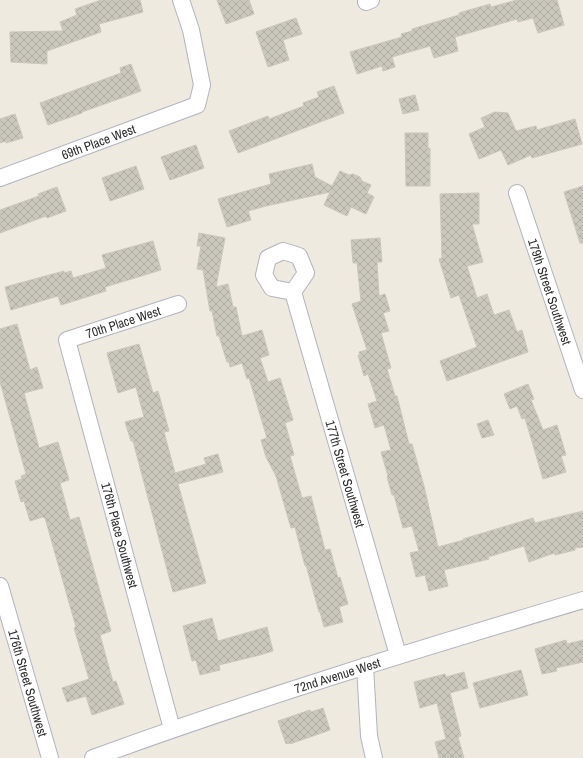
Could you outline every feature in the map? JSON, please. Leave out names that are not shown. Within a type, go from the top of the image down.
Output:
[{"type":"street","name":"69th Place West","points":[[0,178],[197,105],[202,85],[190,30],[181,0]]},
{"type":"street","name":"179th Street Southwest","points":[[517,193],[583,390]]},
{"type":"street","name":"177th Street Southwest","points":[[293,292],[398,655]]},
{"type":"street","name":"70th Place West","points":[[67,340],[178,304]]},
{"type":"street","name":"176th Place Southwest","points":[[67,340],[172,729]]},
{"type":"street","name":"176th Street Southwest","points":[[0,586],[50,758]]},
{"type":"street","name":"72nd Avenue West","points":[[93,758],[172,729],[398,655],[583,600]]},
{"type":"street","points":[[365,666],[370,736],[374,758]]},
{"type":"building","points":[[101,0],[140,0],[143,12],[99,24],[101,32],[47,51],[47,64],[11,62],[10,32],[63,31],[60,22],[77,15],[75,9]]},
{"type":"building","points":[[217,0],[249,0],[254,14],[226,24]]},
{"type":"building","points":[[517,0],[557,0],[564,25],[538,33],[533,18],[518,22],[517,19],[455,37],[458,51],[434,58],[430,46],[392,57],[395,67],[383,71],[382,66],[357,74],[350,52],[402,37],[401,34],[412,31],[412,29],[459,15],[459,13],[490,4],[491,7]]},
{"type":"building","points":[[296,18],[302,34],[283,40],[289,60],[268,67],[256,32]]},
{"type":"building","points":[[131,64],[141,91],[48,125],[40,103],[121,73],[120,68]]},
{"type":"building","points":[[334,86],[344,113],[238,153],[229,131],[268,116],[269,119],[304,106],[303,103],[319,97],[317,92]]},
{"type":"building","points":[[415,95],[419,110],[403,114],[399,99]]},
{"type":"building","points":[[495,112],[508,113],[516,131],[536,126],[537,130],[575,119],[582,144],[532,158],[531,155],[508,165],[501,150],[479,159],[469,134],[485,127],[481,118]]},
{"type":"building","points":[[15,114],[23,138],[6,143],[6,141],[0,143],[0,119]]},
{"type":"building","points":[[405,133],[428,133],[428,149],[430,148],[430,186],[406,186]]},
{"type":"building","points":[[196,145],[204,168],[170,180],[161,157]]},
{"type":"building","points":[[312,164],[315,177],[332,186],[340,171],[349,175],[353,174],[360,177],[362,181],[371,185],[367,193],[374,197],[366,214],[351,207],[347,216],[324,205],[330,192],[248,211],[251,220],[227,227],[218,199],[271,184],[269,174]]},
{"type":"building","points":[[136,166],[144,189],[110,201],[102,178]]},
{"type":"building","points":[[583,186],[583,243],[580,243],[564,192]]},
{"type":"building","points":[[57,187],[66,211],[47,218],[46,216],[0,233],[0,210],[39,196],[38,194]]},
{"type":"building","points":[[479,193],[479,224],[472,224],[483,262],[467,266],[477,298],[487,294],[494,315],[509,310],[517,332],[522,330],[528,352],[447,381],[440,361],[477,347],[459,295],[451,298],[439,259],[442,258],[440,194]]},
{"type":"building","points":[[199,233],[225,238],[216,287],[228,284],[233,307],[236,307],[242,336],[262,330],[269,355],[260,358],[268,382],[280,378],[293,420],[285,423],[294,455],[290,456],[302,498],[311,496],[325,550],[330,549],[338,578],[340,577],[348,604],[339,607],[343,622],[324,627],[306,565],[305,566],[295,527],[291,528],[276,476],[266,457],[261,440],[267,438],[249,378],[247,379],[242,363],[230,367],[219,336],[217,336],[212,311],[210,311],[203,270],[197,269],[201,246],[197,246]]},
{"type":"building","points":[[380,238],[382,262],[377,262],[379,296],[385,294],[390,311],[383,313],[389,331],[381,333],[391,368],[387,369],[395,396],[397,396],[409,444],[412,444],[424,486],[438,547],[533,518],[535,523],[583,511],[583,547],[575,548],[575,550],[555,555],[554,553],[529,562],[524,546],[488,557],[489,559],[444,570],[448,586],[429,591],[425,575],[416,577],[410,553],[419,551],[412,526],[403,528],[394,495],[392,495],[387,477],[388,476],[381,452],[391,450],[384,425],[375,428],[368,404],[377,401],[368,374],[364,376],[358,355],[360,355],[359,352],[367,350],[352,304],[361,301],[357,263],[353,263],[351,240]]},
{"type":"building","points":[[153,241],[161,270],[105,287],[106,291],[61,305],[58,296],[11,310],[5,287],[64,271],[64,273],[71,271],[73,278],[106,268],[102,255]]},
{"type":"building","points":[[17,324],[30,370],[37,367],[43,388],[24,393],[39,448],[58,442],[69,480],[60,483],[70,520],[79,517],[111,631],[100,635],[113,682],[116,681],[124,704],[92,715],[86,696],[67,702],[62,688],[89,679],[45,518],[43,517],[30,521],[24,501],[21,502],[15,481],[22,479],[21,476],[26,474],[0,382],[0,329]]},
{"type":"building","points":[[139,344],[153,393],[158,391],[169,431],[164,432],[175,473],[206,464],[204,458],[218,454],[223,472],[178,484],[206,583],[173,592],[133,441],[131,441],[125,422],[144,417],[136,387],[118,393],[107,353]]},
{"type":"building","points":[[528,384],[534,399],[531,400],[543,430],[557,425],[566,455],[561,456],[566,472],[543,479],[525,418],[522,419],[517,406],[510,409],[504,394]]},
{"type":"building","points":[[488,420],[494,435],[482,438],[477,424]]},
{"type":"building","points":[[212,618],[218,641],[267,627],[273,651],[219,665],[220,670],[200,675],[196,660],[192,661],[183,626]]},
{"type":"building","points":[[566,640],[567,644],[583,640],[583,662],[556,668],[557,671],[542,674],[535,649]]},
{"type":"building","points":[[521,670],[528,695],[480,708],[473,683]]},
{"type":"building","points":[[464,672],[468,688],[450,693],[461,736],[458,737],[464,758],[439,758],[435,742],[446,739],[437,703],[420,708],[414,682],[445,674],[446,677]]},
{"type":"building","points":[[323,708],[330,730],[290,744],[286,744],[278,721],[310,710],[311,712]]}]
